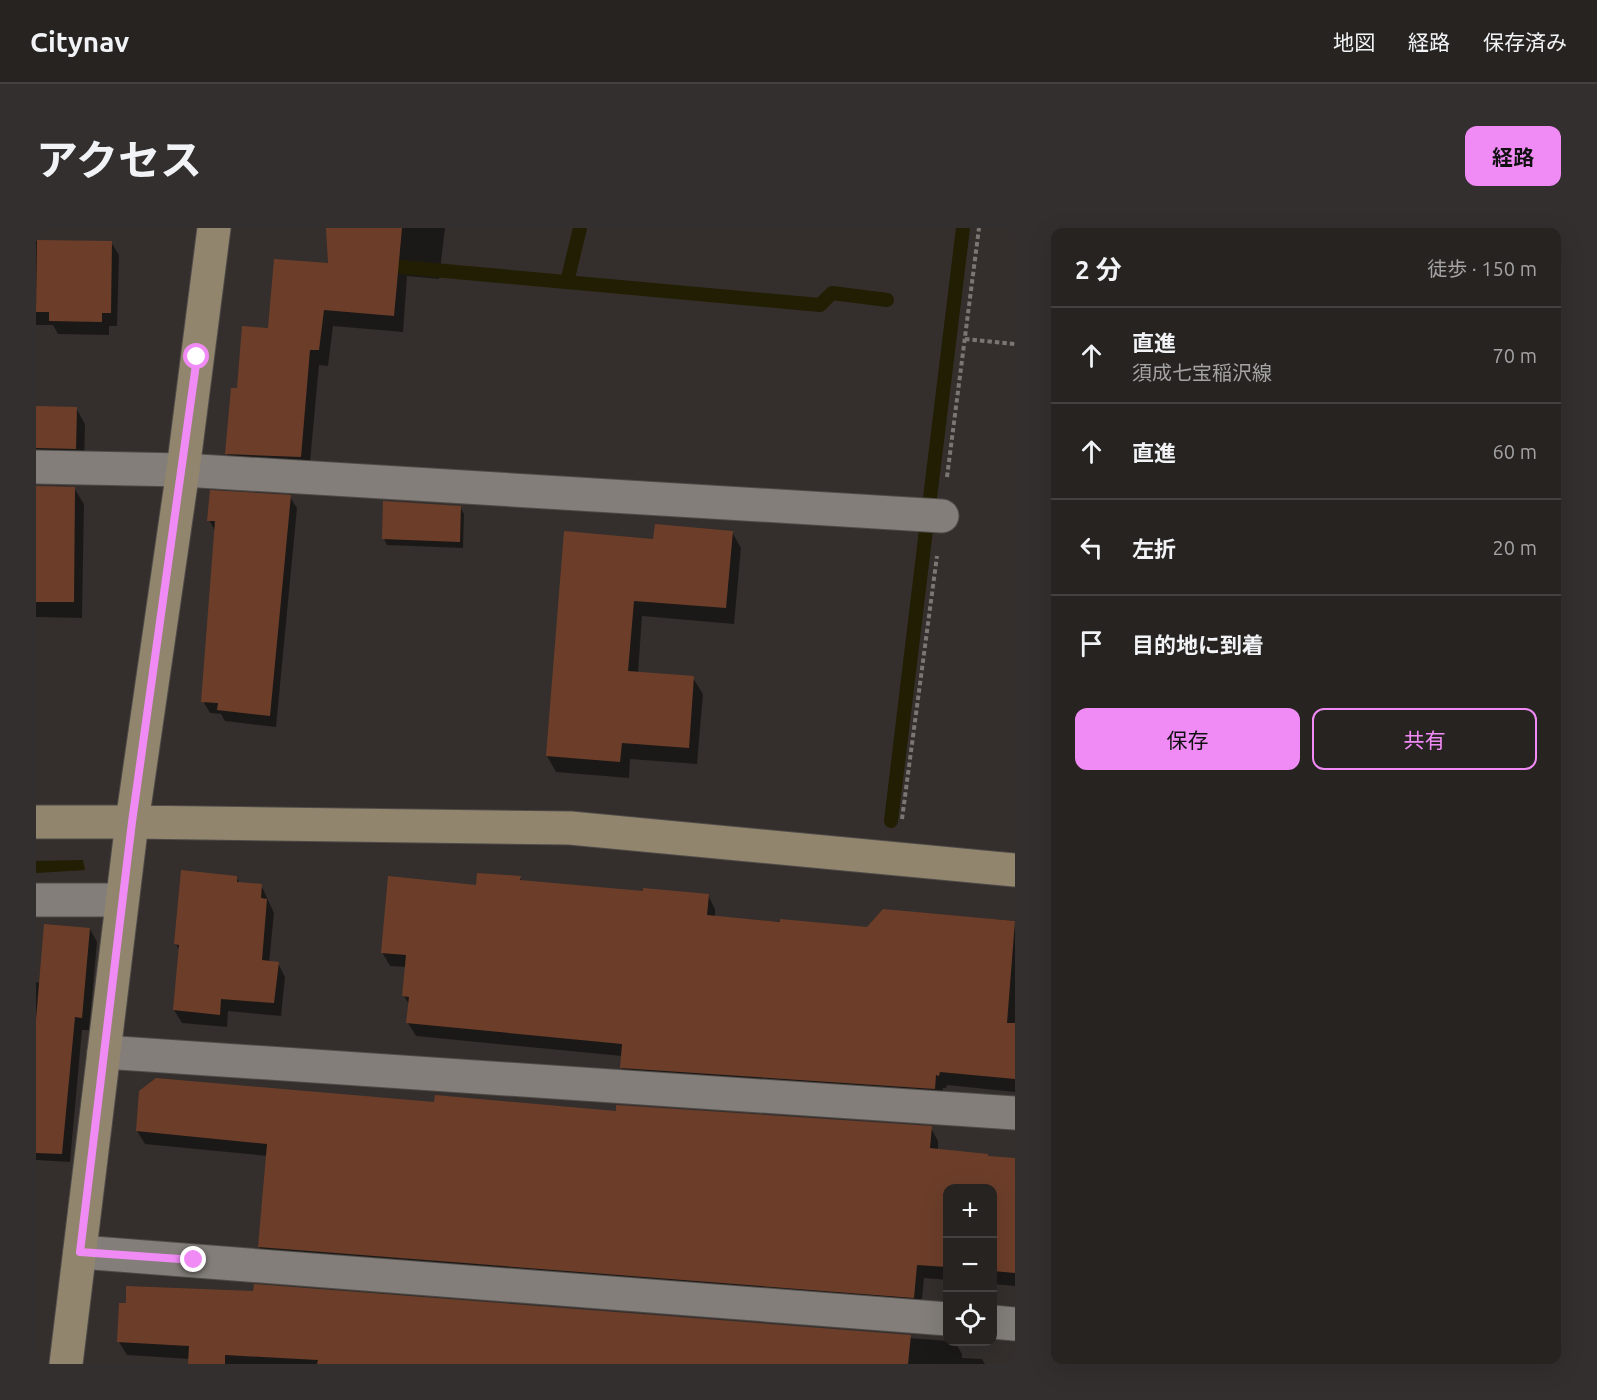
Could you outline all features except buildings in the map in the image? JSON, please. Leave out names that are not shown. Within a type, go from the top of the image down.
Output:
[{"type":"street","points":[[66,1364],[132,822],[183,470],[214,228]]},
{"type":"street","points":[[36,467],[183,470],[942,516]]},
{"type":"street","points":[[36,822],[570,828],[1015,870]]},
{"type":"street","points":[[36,900],[122,900]]},
{"type":"street","points":[[104,1052],[1015,1113]]},
{"type":"street","points":[[80,1252],[943,1319]]},
{"type":"street","points":[[997,1322],[1015,1324]]},
{"type":"path","points":[[964,339],[1015,344]]},
{"type":"shaded area","points":[[83,860],[85,870],[36,873],[36,861]]},
{"type":"waterway","points":[[567,282],[580,228]]},
{"type":"waterway","points":[[929,506],[963,228]]},
{"type":"waterway","points":[[401,267],[820,305],[832,293],[887,300]]},
{"type":"waterway","points":[[891,821],[926,530]]},
{"type":"route","points":[[194,1260],[80,1252],[132,822],[197,357]]}]
